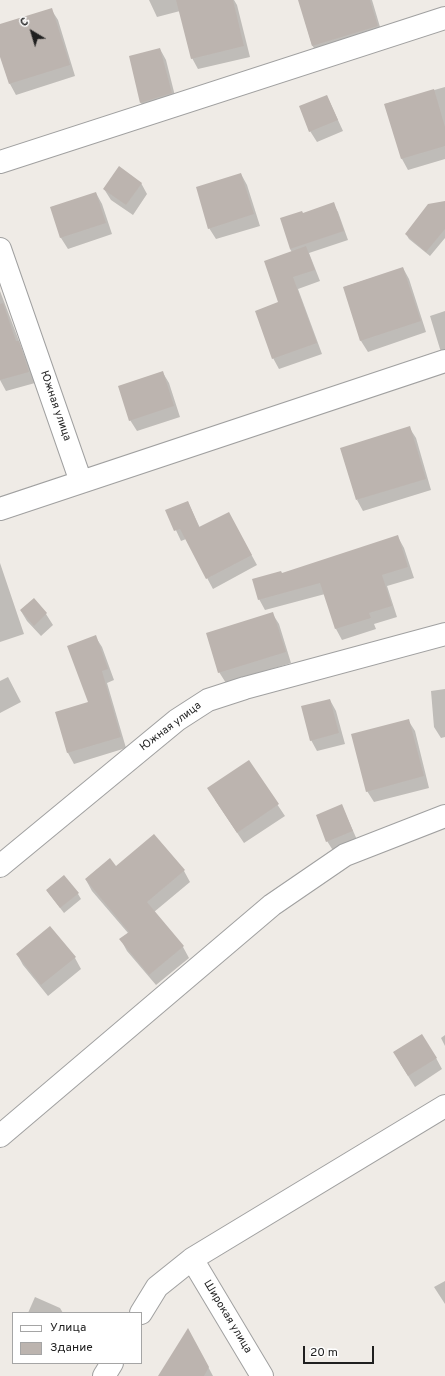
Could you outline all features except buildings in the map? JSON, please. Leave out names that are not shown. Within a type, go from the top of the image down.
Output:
[{"type":"street","points":[[0,162],[445,18]]},
{"type":"street","name":"Южная улица","points":[[0,249],[81,482]]},
{"type":"street","points":[[0,509],[445,361]]},
{"type":"street","name":"Южная улица","points":[[0,866],[177,720],[208,700],[245,688],[445,634]]},
{"type":"street","points":[[0,1136],[272,905],[345,855],[445,816]]},
{"type":"street","points":[[142,1312],[157,1287],[192,1259],[445,1106]]},
{"type":"street","name":"Широкая улица","points":[[192,1259],[262,1376]]},
{"type":"street","points":[[104,1376],[111,1364]]}]
